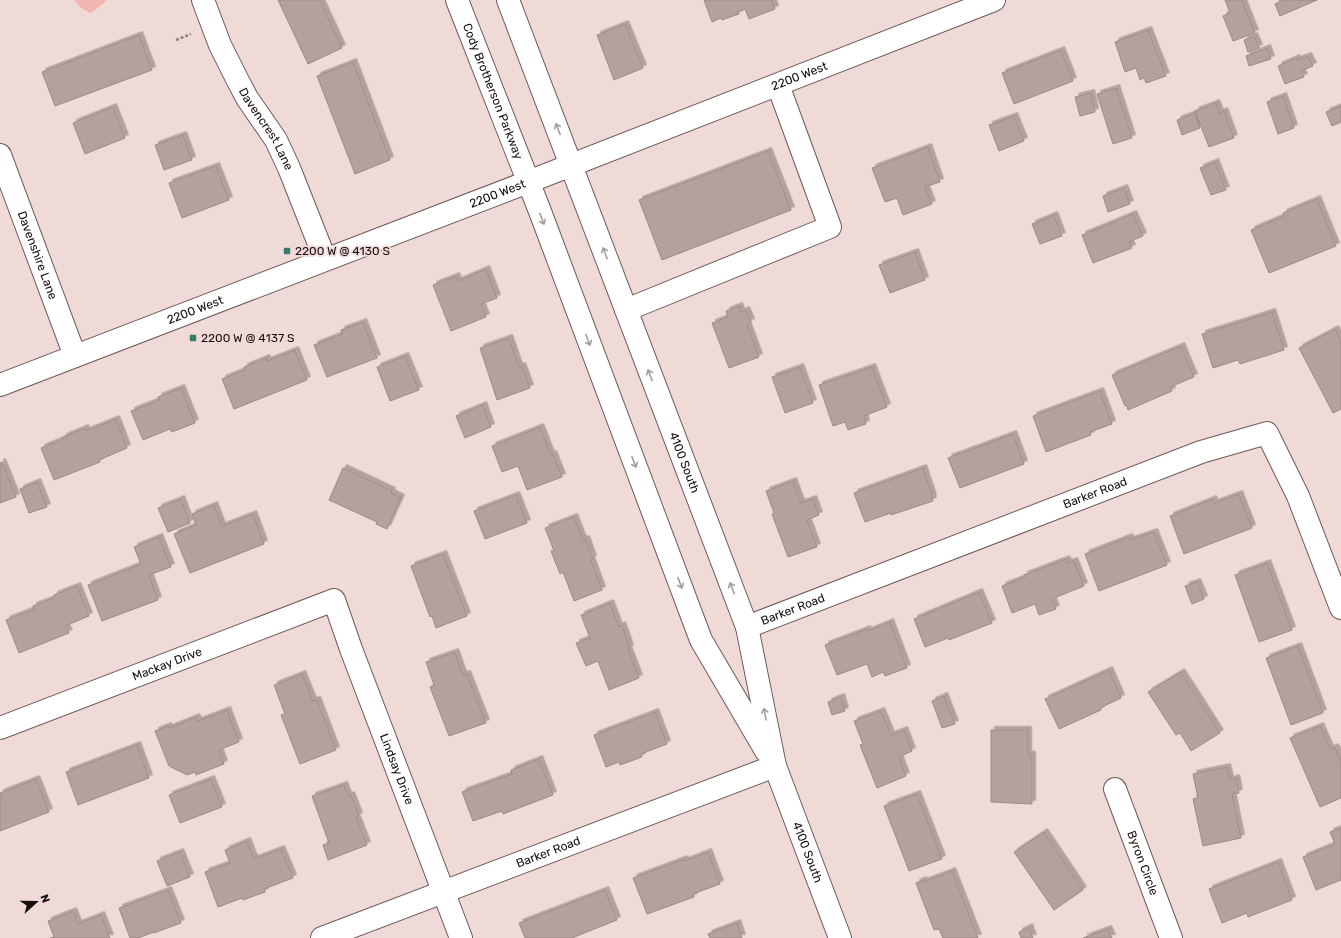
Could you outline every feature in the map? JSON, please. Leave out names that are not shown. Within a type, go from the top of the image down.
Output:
[{"type":"street","name":"Davencrest Lane","points":[[203,0],[220,45],[237,79],[247,98],[276,140],[289,168],[325,259]]},
{"type":"street","name":"Cody Brotherson Parkway","points":[[457,0],[528,182]]},
{"type":"street","points":[[508,0],[572,165]]},
{"type":"street","name":"2200 West","points":[[0,385],[572,165],[994,0]]},
{"type":"street","points":[[626,310],[830,227],[778,84]]},
{"type":"street","name":"Davenshire Lane","points":[[0,155],[75,356]]},
{"type":"street","name":"4100 South","points":[[572,165],[747,627],[775,766],[840,938]]},
{"type":"street","name":"4100 South","points":[[528,182],[701,640],[775,766]]},
{"type":"street","name":"Barker Road","points":[[747,627],[1201,452],[1267,433],[1298,496],[1341,608]]},
{"type":"street","name":"Mackay Drive","points":[[0,728],[334,600]]},
{"type":"street","name":"Lindsay Drive","points":[[334,600],[351,649],[461,938]]},
{"type":"street","name":"Barker Road","points":[[322,938],[775,766]]},
{"type":"street","name":"Byron Circle","points":[[1115,789],[1171,938]]},
{"type":"shaded area","points":[[74,0],[107,0],[90,13],[80,7]]},
{"type":"building","points":[[278,0],[320,0],[342,48],[308,64]]},
{"type":"building","points":[[704,0],[772,0],[775,9],[749,19],[745,9],[738,12],[739,14],[722,20],[721,18],[712,22]]},
{"type":"building","points":[[1225,0],[1242,0],[1255,33],[1233,41],[1223,16],[1230,13]]},
{"type":"building","points":[[1284,0],[1317,0],[1280,16],[1275,4]]},
{"type":"building","points":[[625,24],[643,68],[614,80],[597,35]]},
{"type":"building","points":[[1148,30],[1166,76],[1146,83],[1144,78],[1140,80],[1136,68],[1125,72],[1115,42]]},
{"type":"building","points":[[139,35],[152,70],[55,106],[42,72]]},
{"type":"building","points":[[1254,36],[1259,48],[1248,52],[1244,40]]},
{"type":"building","points":[[1267,48],[1271,59],[1249,66],[1246,56]]},
{"type":"building","points":[[1061,50],[1073,81],[1014,104],[1002,73]]},
{"type":"building","points":[[1308,56],[1313,66],[1301,71],[1304,77],[1285,84],[1278,66],[1296,58],[1297,60]]},
{"type":"building","points":[[353,62],[390,160],[355,174],[317,76]]},
{"type":"building","points":[[1116,88],[1132,138],[1113,144],[1097,94]]},
{"type":"building","points":[[1091,93],[1095,112],[1080,116],[1075,97]]},
{"type":"building","points":[[1283,96],[1294,128],[1278,134],[1267,102]]},
{"type":"building","points":[[1216,103],[1220,113],[1224,111],[1234,138],[1209,147],[1195,111]]},
{"type":"building","points":[[1341,106],[1341,122],[1332,126],[1326,112]]},
{"type":"building","points":[[113,107],[125,138],[85,154],[73,123]]},
{"type":"building","points":[[1195,113],[1200,128],[1182,135],[1177,120]]},
{"type":"building","points":[[1014,116],[1024,141],[999,151],[989,125]]},
{"type":"building","points":[[183,135],[192,160],[164,170],[155,145]]},
{"type":"building","points":[[928,147],[940,182],[925,187],[932,204],[903,215],[897,198],[885,202],[872,168]]},
{"type":"building","points":[[768,151],[791,210],[662,260],[639,200]]},
{"type":"building","points":[[1215,162],[1226,190],[1211,195],[1200,168]]},
{"type":"building","points":[[216,166],[229,200],[182,218],[169,183]]},
{"type":"building","points":[[1124,188],[1130,204],[1108,212],[1103,196]]},
{"type":"building","points":[[1317,199],[1336,246],[1269,273],[1251,230],[1284,216],[1283,213]]},
{"type":"building","points":[[1133,214],[1143,236],[1129,242],[1132,248],[1093,263],[1082,235]]},
{"type":"building","points":[[1054,215],[1062,236],[1040,244],[1032,224]]},
{"type":"building","points":[[915,252],[925,280],[890,293],[879,265]]},
{"type":"building","points":[[486,269],[497,298],[481,304],[486,317],[451,331],[433,285],[456,276],[458,281]]},
{"type":"building","points":[[739,306],[741,312],[746,310],[751,322],[747,324],[759,357],[729,368],[712,323],[728,317],[726,311]]},
{"type":"building","points":[[1272,312],[1284,350],[1240,364],[1238,360],[1213,368],[1202,334]]},
{"type":"building","points":[[363,322],[377,358],[327,377],[314,345],[342,334],[341,330]]},
{"type":"building","points":[[1335,329],[1341,341],[1341,409],[1333,413],[1299,348]]},
{"type":"building","points":[[509,338],[519,367],[522,366],[530,388],[497,400],[480,348]]},
{"type":"building","points":[[1181,346],[1194,377],[1170,387],[1172,391],[1128,410],[1112,375]]},
{"type":"building","points":[[295,350],[307,380],[234,409],[222,379],[245,370],[244,367],[266,358],[267,361]]},
{"type":"building","points":[[405,356],[419,390],[390,401],[377,367]]},
{"type":"building","points":[[800,367],[813,403],[785,413],[772,377]]},
{"type":"building","points":[[872,367],[887,407],[864,416],[866,424],[848,430],[845,422],[833,426],[819,385]]},
{"type":"building","points":[[181,388],[195,423],[172,432],[170,429],[143,440],[131,411],[159,400],[158,397]]},
{"type":"building","points":[[1100,391],[1112,424],[1090,432],[1091,435],[1046,452],[1033,416]]},
{"type":"building","points":[[483,405],[491,427],[465,438],[456,416]]},
{"type":"building","points":[[116,419],[127,448],[99,460],[100,462],[54,480],[41,448],[85,428],[86,431]]},
{"type":"building","points":[[540,427],[551,455],[553,454],[562,477],[527,490],[518,466],[502,472],[492,446]]},
{"type":"building","points":[[1013,434],[1024,464],[960,488],[948,458]]},
{"type":"building","points":[[2,462],[16,497],[0,503],[0,463]]},
{"type":"building","points":[[343,468],[392,491],[391,493],[401,498],[387,529],[376,524],[377,522],[329,500]]},
{"type":"building","points":[[923,468],[933,501],[865,522],[854,493]]},
{"type":"building","points":[[793,481],[801,503],[813,499],[819,515],[807,520],[817,547],[788,557],[772,514],[774,513],[766,491]]},
{"type":"building","points":[[37,482],[47,507],[29,513],[20,489]]},
{"type":"building","points":[[1239,494],[1252,528],[1184,554],[1170,516],[1213,499],[1214,503]]},
{"type":"building","points":[[516,495],[527,523],[485,539],[474,511]]},
{"type":"building","points":[[181,499],[190,523],[168,532],[158,508]]},
{"type":"building","points":[[214,505],[222,526],[253,514],[264,544],[190,573],[174,534],[196,525],[192,514]]},
{"type":"building","points":[[574,517],[583,540],[586,539],[593,559],[591,560],[602,590],[574,601],[563,572],[560,574],[551,551],[554,551],[545,528]]},
{"type":"building","points":[[1154,532],[1167,565],[1099,591],[1085,554],[1129,537],[1130,540]]},
{"type":"building","points":[[159,537],[171,567],[149,575],[158,600],[102,621],[88,585],[141,564],[134,547]]},
{"type":"building","points":[[443,554],[467,616],[436,628],[432,616],[430,617],[411,566]]},
{"type":"building","points":[[1066,559],[1068,563],[1074,561],[1084,586],[1052,599],[1056,609],[1039,615],[1035,604],[1012,613],[1002,586],[1025,577],[1024,575]]},
{"type":"building","points":[[1267,563],[1292,630],[1259,642],[1235,575]]},
{"type":"building","points":[[1197,582],[1204,599],[1192,604],[1185,586]]},
{"type":"building","points":[[77,586],[89,616],[65,626],[69,633],[19,653],[6,620],[34,609],[33,606],[54,598],[54,595]]},
{"type":"building","points":[[979,592],[992,623],[949,640],[948,638],[925,647],[914,619]]},
{"type":"building","points":[[610,603],[619,627],[622,625],[630,648],[628,649],[639,678],[609,690],[598,661],[586,666],[576,643],[590,638],[581,615]]},
{"type":"building","points":[[890,622],[907,668],[885,676],[883,672],[872,677],[867,664],[837,675],[825,645]]},
{"type":"building","points":[[1298,646],[1323,713],[1291,725],[1266,658]]},
{"type":"building","points":[[455,652],[463,675],[467,674],[486,723],[449,736],[430,687],[434,685],[426,662]]},
{"type":"building","points":[[1109,670],[1121,698],[1100,708],[1101,710],[1059,729],[1045,699]]},
{"type":"building","points":[[1181,672],[1220,733],[1191,751],[1180,733],[1176,735],[1148,692]]},
{"type":"building","points":[[302,674],[313,701],[317,700],[336,750],[300,764],[281,715],[285,714],[274,685]]},
{"type":"building","points":[[944,696],[955,724],[942,728],[932,701]]},
{"type":"building","points":[[841,697],[845,711],[832,715],[828,702]]},
{"type":"building","points":[[227,710],[239,742],[219,750],[224,764],[196,775],[195,772],[187,775],[169,766],[155,731],[168,726],[169,728],[196,717],[198,721]]},
{"type":"building","points":[[881,711],[891,735],[904,730],[912,751],[899,757],[906,776],[877,788],[860,745],[863,744],[854,721]]},
{"type":"building","points":[[655,712],[667,744],[641,754],[642,757],[620,765],[619,762],[606,767],[594,735]]},
{"type":"building","points":[[1320,726],[1330,749],[1335,747],[1341,761],[1341,798],[1320,807],[1290,738]]},
{"type":"building","points":[[991,730],[1028,730],[1028,754],[1032,755],[1032,804],[991,802]]},
{"type":"building","points":[[137,745],[149,778],[78,805],[66,772]]},
{"type":"building","points":[[539,759],[553,795],[503,814],[502,811],[473,821],[462,792],[512,774],[511,770]]},
{"type":"building","points":[[1227,767],[1230,780],[1236,778],[1239,793],[1232,794],[1241,838],[1203,846],[1193,799],[1198,798],[1193,774]]},
{"type":"building","points":[[36,779],[49,812],[0,831],[0,793]]},
{"type":"building","points":[[211,779],[222,807],[180,823],[169,795]]},
{"type":"building","points":[[344,785],[348,796],[351,795],[359,816],[356,817],[367,845],[328,860],[323,845],[329,843],[312,796]]},
{"type":"building","points":[[917,794],[942,859],[909,871],[884,806]]},
{"type":"building","points":[[1341,828],[1341,880],[1316,890],[1303,857],[1335,844],[1330,832]]},
{"type":"building","points":[[1044,832],[1083,890],[1054,910],[1014,852]]},
{"type":"building","points":[[247,841],[254,859],[281,849],[293,878],[264,889],[265,892],[243,900],[242,898],[218,907],[205,872],[230,863],[225,850]]},
{"type":"building","points":[[180,852],[190,877],[167,886],[157,861]]},
{"type":"building","points":[[708,852],[720,884],[693,894],[694,897],[647,914],[633,878],[684,859],[685,861]]},
{"type":"building","points":[[1278,862],[1292,900],[1248,917],[1247,913],[1222,923],[1209,889]]},
{"type":"building","points":[[952,871],[978,938],[943,938],[939,929],[934,930],[916,883],[923,880],[923,882]]},
{"type":"building","points":[[168,890],[181,923],[138,938],[130,938],[119,908]]},
{"type":"building","points":[[605,890],[617,920],[572,938],[525,938],[519,923]]},
{"type":"building","points":[[73,911],[78,924],[101,915],[110,938],[50,938],[54,937],[48,921]]},
{"type":"building","points":[[737,923],[742,938],[710,938],[708,934]]},
{"type":"building","points":[[1029,927],[1033,938],[1021,938],[1019,932]]},
{"type":"building","points":[[1108,929],[1112,938],[1083,938]]},
{"type":"place","name":"2200 W @ 4130 S","points":[[287,251]]},
{"type":"place","name":"2200 W @ 4137 S","points":[[193,338]]}]
